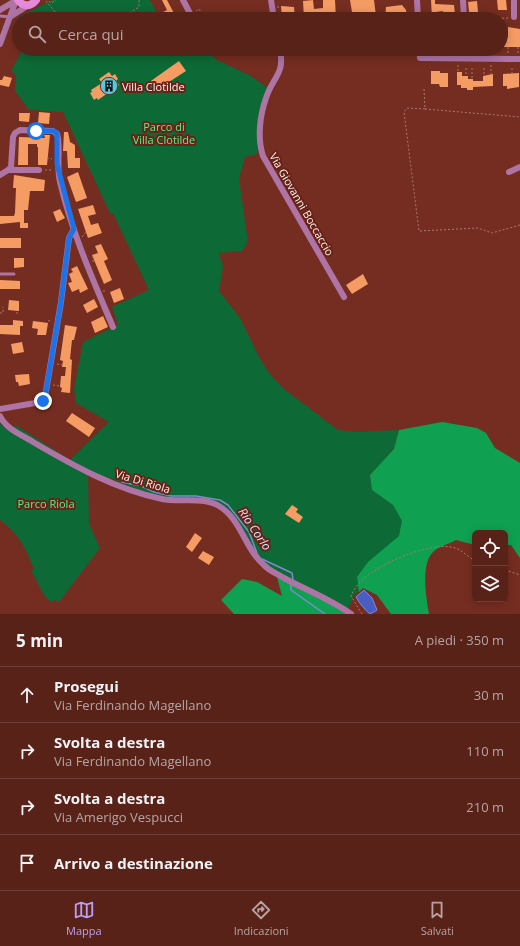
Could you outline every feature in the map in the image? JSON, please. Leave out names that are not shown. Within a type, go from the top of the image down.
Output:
[{"type":"street","points":[[183,0],[189,12]]},
{"type":"street","points":[[271,0],[273,12]]},
{"type":"street","points":[[417,0],[418,12]]},
{"type":"street","points":[[463,0],[464,12]]},
{"type":"street","points":[[514,0],[514,17]]},
{"type":"street","points":[[16,1],[28,8]]},
{"type":"street","points":[[0,10],[16,1]]},
{"type":"street","points":[[0,44],[16,1]]},
{"type":"street","points":[[20,12],[41,1]]},
{"type":"street","name":"Via Giovanni Boccaccio","points":[[281,56],[282,65],[266,98],[262,112],[260,147],[263,156],[344,297]]},
{"type":"street","points":[[420,56],[420,58],[519,58]]},
{"type":"street","points":[[0,175],[11,167],[13,137],[15,133],[20,130],[54,131],[57,134],[57,164],[74,229],[90,275],[113,327]]},
{"type":"street","points":[[509,172],[520,167]]},
{"type":"street","points":[[8,170],[39,170]]},
{"type":"street","points":[[0,409],[41,402],[45,397],[61,302],[69,238],[74,229]]},
{"type":"street","name":"Via Di Riola","points":[[0,416],[8,427],[71,464],[101,479],[162,499],[175,501],[205,501],[218,506],[230,516],[244,537],[253,555],[265,567],[331,601],[350,614]]},
{"type":"lane","points":[[0,16],[10,17]]},
{"type":"lane","points":[[0,274],[14,274]]},
{"type":"path","points":[[41,1],[56,0]]},
{"type":"path","points":[[131,12],[139,7],[139,0]]},
{"type":"path","points":[[41,1],[54,12]]},
{"type":"path","points":[[277,8],[281,7]]},
{"type":"path","points":[[27,12],[28,8]]},
{"type":"path","points":[[194,11],[199,9],[201,12]]},
{"type":"path","points":[[508,17],[514,17]]},
{"type":"path","points":[[508,47],[508,56]]},
{"type":"path","points":[[518,47],[519,58]]},
{"type":"path","points":[[512,63],[512,74]]},
{"type":"path","points":[[458,64],[458,72]]},
{"type":"path","points":[[491,74],[491,64],[493,64]]},
{"type":"path","points":[[466,68],[466,76]]},
{"type":"path","points":[[472,68],[472,79]]},
{"type":"path","points":[[484,68],[484,76]]},
{"type":"path","points":[[424,89],[425,109]]},
{"type":"path","points":[[520,117],[407,108],[404,112],[419,231],[478,228],[492,233],[520,225]]},
{"type":"path","points":[[47,158],[54,159]]},
{"type":"path","points":[[39,170],[54,170]]},
{"type":"path","points":[[81,238],[86,232]]},
{"type":"path","points":[[93,256],[94,261]]},
{"type":"path","points":[[0,314],[3,314],[3,307]]},
{"type":"path","points":[[53,364],[62,365]]},
{"type":"path","points":[[50,385],[60,386]]},
{"type":"path","points":[[362,614],[351,596],[353,590],[366,577],[388,561],[431,549],[450,547],[459,549],[472,558]]},
{"type":"path","points":[[508,571],[520,575]]},
{"type":"green space","points":[[52,0],[150,0],[156,12],[29,12]]},
{"type":"green space","points":[[19,56],[212,56],[219,61],[249,75],[268,88],[259,120],[258,152],[257,154],[245,157],[239,179],[248,242],[242,251],[219,253],[223,267],[219,291],[240,318],[259,357],[269,373],[284,389],[338,430],[355,432],[399,430],[394,449],[370,475],[372,490],[393,505],[402,521],[400,536],[357,577],[359,592],[354,595],[346,614],[264,565],[233,518],[213,502],[183,501],[147,494],[113,479],[88,472],[89,524],[100,548],[59,602],[56,600],[51,602],[42,592],[31,571],[34,569],[21,542],[12,530],[0,520],[0,423],[4,428],[17,426],[70,460],[109,422],[76,403],[74,389],[83,342],[118,325],[112,307],[149,290],[113,213],[110,213],[63,112],[29,110],[15,91],[16,75],[11,71]]},
{"type":"green space","points":[[442,422],[477,428],[486,433],[495,448],[520,463],[520,558],[511,545],[508,545],[508,530],[472,530],[472,544],[456,540],[437,549],[432,553],[429,559],[425,574],[429,614],[391,614],[377,595],[363,588],[359,592],[357,577],[368,562],[399,536],[402,521],[393,505],[372,490],[370,475],[394,449],[399,430]]},
{"type":"green space","points":[[276,573],[294,580],[346,614],[234,614],[221,600],[242,579],[257,582],[282,596]]},
{"type":"water","points":[[364,590],[372,598],[377,610],[370,614],[356,597]]},
{"type":"building","points":[[162,0],[167,0],[173,12],[163,12],[167,10]]},
{"type":"building","points":[[313,0],[314,9],[323,8],[323,0],[335,0],[336,12],[304,12],[303,1]]},
{"type":"building","points":[[350,0],[374,0],[376,12],[352,12]]},
{"type":"building","points":[[431,0],[435,0],[435,4],[454,5],[455,12],[432,12]]},
{"type":"building","points":[[497,0],[506,0],[507,10],[498,10]]},
{"type":"building","points":[[477,1],[478,12],[469,12],[468,2]]},
{"type":"building","points":[[402,5],[406,12],[386,12],[386,7]]},
{"type":"building","points":[[281,6],[294,7],[294,12],[282,12]]},
{"type":"building","points":[[508,27],[520,29],[520,47],[508,47]]},
{"type":"building","points":[[179,61],[186,71],[155,91],[148,83]]},
{"type":"building","points":[[431,71],[448,73],[448,87],[440,87],[439,84],[431,84]]},
{"type":"building","name":"Villa Clotilde","points":[[109,72],[112,76],[115,74],[118,79],[116,81],[119,85],[98,100],[97,98],[94,100],[90,93],[92,92],[91,90],[102,83],[99,79]]},
{"type":"building","points":[[457,72],[462,72],[462,76],[468,76],[468,79],[473,79],[473,81],[483,81],[483,76],[493,74],[493,86],[473,87],[473,90],[461,88],[461,85],[457,85]]},
{"type":"building","points":[[519,73],[519,87],[507,89],[507,86],[503,86],[503,74]]},
{"type":"building","points":[[4,76],[12,78],[9,87],[0,85],[0,80],[2,80]]},
{"type":"building","points":[[39,112],[50,113],[49,124],[38,123]]},
{"type":"building","points":[[19,113],[30,113],[29,122],[19,121]]},
{"type":"building","points":[[64,132],[68,132],[70,142],[75,145],[75,158],[80,158],[80,168],[68,168],[67,151],[63,151]]},
{"type":"building","points":[[44,135],[50,135],[47,165],[38,165],[37,144],[28,144],[28,165],[18,165],[19,137],[45,138]]},
{"type":"building","points":[[78,172],[87,198],[76,202],[67,177]]},
{"type":"building","points":[[14,175],[45,180],[44,191],[30,191],[28,210],[24,210],[24,223],[28,223],[28,228],[20,228],[20,222],[0,224],[0,216],[14,216],[15,213],[16,188],[13,188]]},
{"type":"building","points":[[93,205],[96,214],[88,216],[91,225],[98,223],[102,233],[88,238],[78,209]]},
{"type":"building","points":[[60,209],[65,218],[57,222],[53,212]]},
{"type":"building","points":[[0,238],[21,238],[21,248],[0,248]]},
{"type":"building","points":[[101,244],[108,259],[104,261],[112,280],[104,284],[92,255],[98,253],[95,246]]},
{"type":"building","points":[[14,258],[24,258],[24,267],[14,268]]},
{"type":"building","points":[[77,266],[88,289],[80,293],[79,289],[72,292],[68,283],[72,282],[69,274],[73,272],[71,269]]},
{"type":"building","points":[[363,274],[368,284],[352,294],[346,285]]},
{"type":"building","points":[[0,280],[20,281],[20,289],[0,289]]},
{"type":"building","points":[[120,288],[124,299],[114,303],[110,292]]},
{"type":"building","points":[[94,299],[98,307],[87,313],[83,305]]},
{"type":"building","points":[[9,300],[19,301],[19,311],[8,310]]},
{"type":"building","points":[[103,316],[108,327],[95,333],[91,322]]},
{"type":"building","points":[[13,320],[23,321],[23,326],[20,326],[20,335],[0,334],[0,325],[13,325]]},
{"type":"building","points":[[33,321],[48,323],[46,335],[37,335],[38,329],[32,328]]},
{"type":"building","points":[[65,325],[77,327],[74,340],[72,340],[70,359],[72,360],[70,393],[61,392],[62,388],[60,387],[61,376],[65,376],[66,367],[62,367],[63,361],[60,360]]},
{"type":"building","points":[[22,342],[24,352],[13,354],[11,344]]},
{"type":"building","points":[[29,374],[30,384],[19,386],[18,382],[16,382],[15,375]]},
{"type":"building","points":[[72,413],[95,428],[89,437],[66,421]]},
{"type":"building","points":[[292,505],[298,509],[296,512],[303,517],[299,523],[285,514]]},
{"type":"building","points":[[195,533],[202,538],[192,552],[186,547]]},
{"type":"building","points":[[203,551],[214,557],[209,565],[198,558]]},
{"type":"waterway","name":"Rio Corlo","points":[[122,482],[141,486],[154,492],[171,496],[196,496],[220,500],[228,505],[249,532],[257,553]]},
{"type":"waterway","name":"Rio Corlo","points":[[262,559],[292,573],[293,580]]},
{"type":"waterway","name":"Rio Corlo","points":[[291,584],[291,590],[325,614]]},
{"type":"place","name":"Villa Clotilde","points":[[109,86]]},
{"type":"route","points":[[36,131],[54,131],[57,134],[57,164],[60,182],[74,229],[69,238],[61,302],[45,397],[43,401]]},
{"type":"park label","name":"Parco di Villa Clotilde","points":[[164,132]]},
{"type":"park label","name":"Parco Riola","points":[[46,503]]}]
